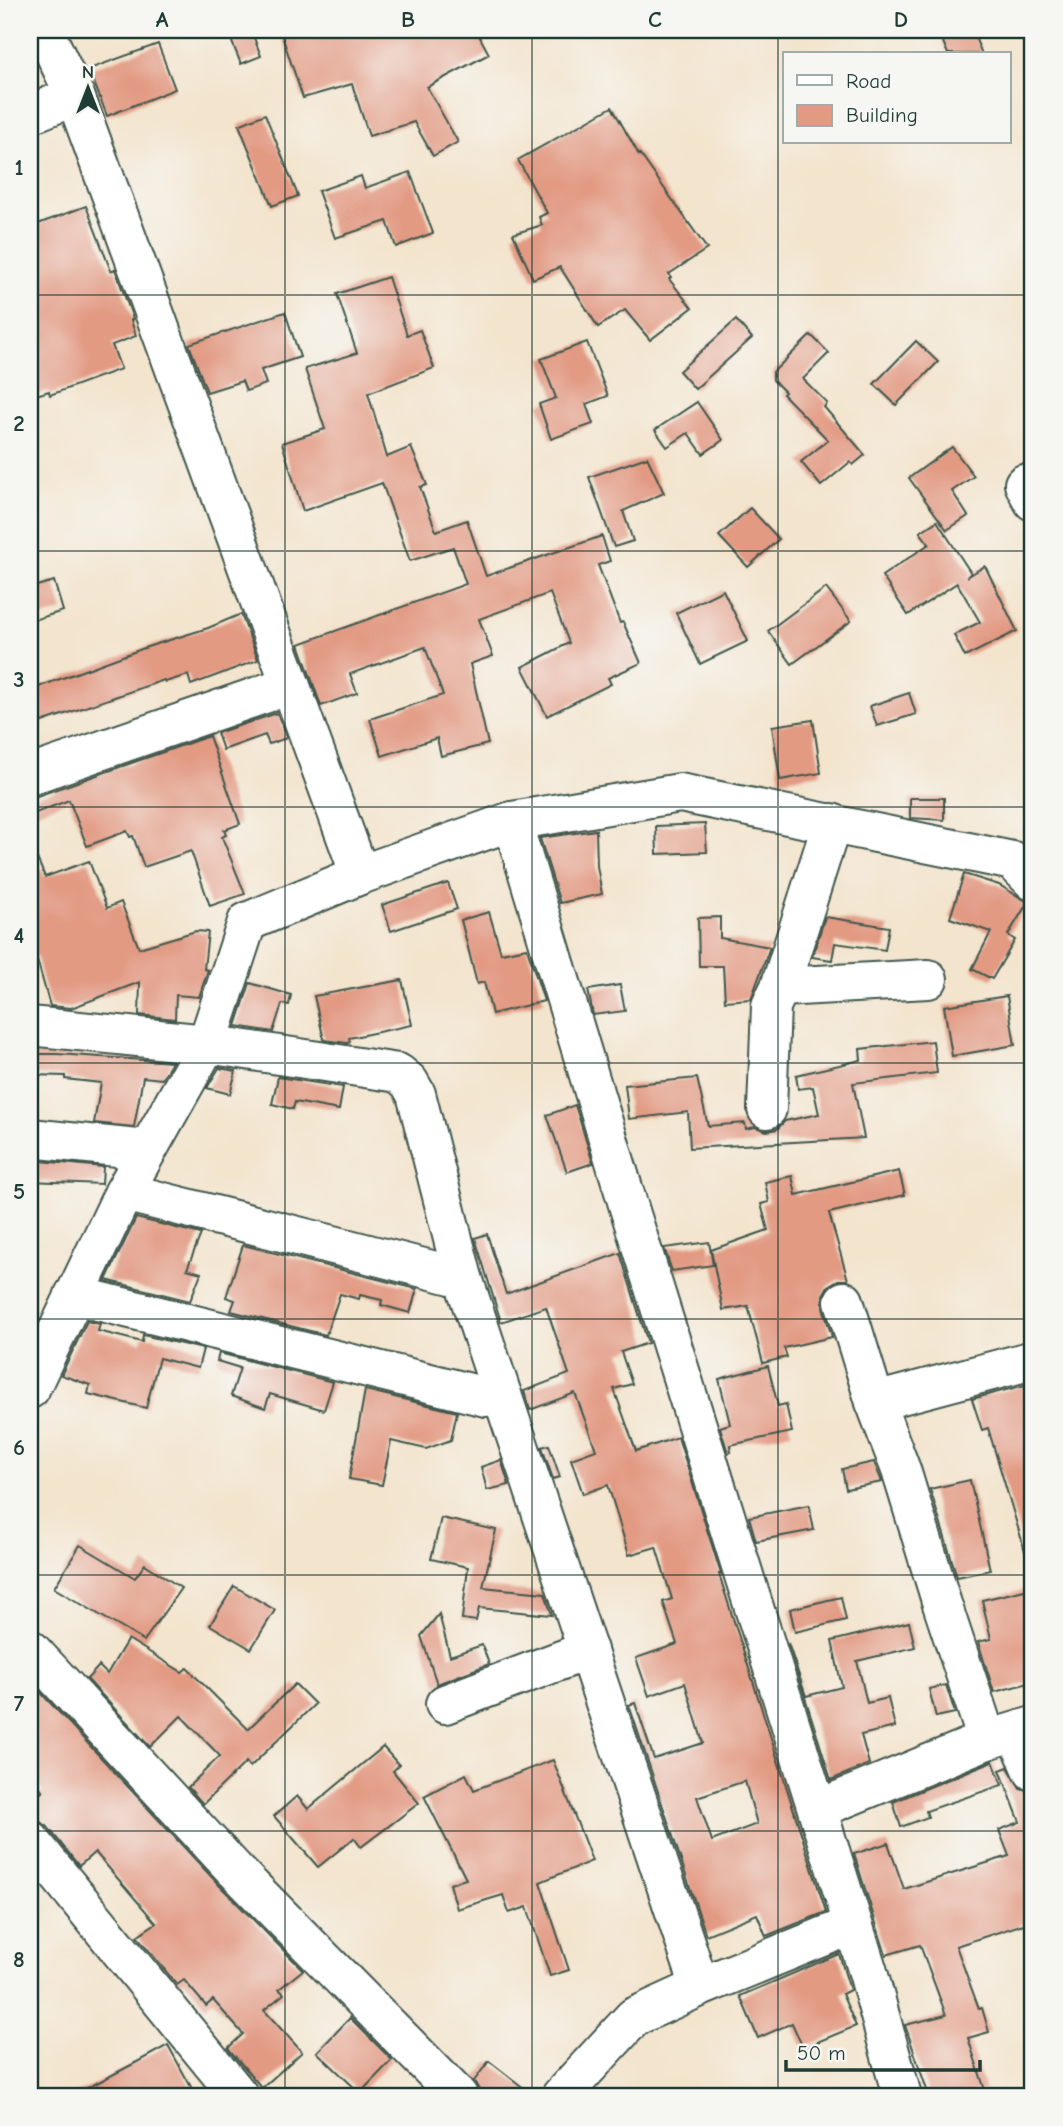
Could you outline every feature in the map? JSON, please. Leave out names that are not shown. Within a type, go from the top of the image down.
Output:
[{"type":"street","points":[[44,30],[75,96],[360,875]]},
{"type":"street","points":[[30,114],[75,96]]},
{"type":"street","points":[[30,775],[290,685]]},
{"type":"street","points":[[30,1389],[124,1192],[207,1044],[247,922],[360,875],[512,821],[680,793],[1013,860],[1033,881]]},
{"type":"street","points":[[512,821],[630,1212],[868,1972],[902,2096]]},
{"type":"street","points":[[767,1109],[771,1006],[780,987],[832,823]]},
{"type":"street","points":[[780,987],[928,979]]},
{"type":"street","points":[[30,1026],[207,1044],[398,1073],[409,1082],[416,1094],[463,1278],[700,1987]]},
{"type":"street","points":[[30,1138],[147,1150]]},
{"type":"street","points":[[124,1192],[463,1278]]},
{"type":"street","points":[[74,1295],[486,1397],[502,1395]]},
{"type":"street","points":[[844,1301],[875,1402],[901,1470],[942,1604],[1033,1771]]},
{"type":"street","points":[[875,1402],[1033,1360]]},
{"type":"street","points":[[30,1649],[235,1870],[458,2096]]},
{"type":"street","points":[[445,1704],[588,1650]]},
{"type":"street","points":[[818,1809],[1012,1733]]},
{"type":"street","points":[[30,1840],[239,2096]]},
{"type":"street","points":[[562,2096],[634,2017],[700,1987],[852,1926]]},
{"type":"building","points":[[227,30],[251,30],[261,56],[241,64]]},
{"type":"building","points":[[280,30],[476,30],[489,54],[427,87],[458,142],[433,156],[414,122],[369,136],[352,84],[303,98]]},
{"type":"building","points":[[938,30],[972,30],[981,52],[947,52]]},
{"type":"building","points":[[158,44],[175,89],[107,116],[89,69]]},
{"type":"building","points":[[612,107],[639,155],[707,249],[669,274],[669,279],[692,308],[650,340],[625,310],[598,327],[560,267],[533,279],[513,234],[542,225],[539,217],[547,213],[518,160]]},
{"type":"building","points":[[265,114],[298,196],[272,206],[239,125]]},
{"type":"building","points":[[410,172],[433,233],[396,247],[387,221],[335,238],[318,191],[361,176],[365,188]]},
{"type":"building","points":[[86,206],[111,271],[115,269],[133,319],[131,320],[136,336],[112,345],[121,369],[50,395],[49,391],[30,397],[30,227]]},
{"type":"building","points":[[388,277],[407,335],[420,330],[434,368],[368,393],[387,457],[411,447],[427,485],[420,487],[436,531],[467,520],[486,576],[602,536],[610,561],[598,565],[620,623],[623,622],[641,663],[608,678],[611,684],[547,716],[522,667],[569,643],[550,593],[479,619],[493,656],[470,664],[488,744],[441,756],[437,738],[382,756],[370,719],[443,695],[425,647],[350,674],[357,693],[321,706],[299,644],[466,584],[453,547],[410,561],[382,483],[303,511],[282,443],[325,429],[305,369],[357,353],[337,294]]},
{"type":"building","points":[[285,312],[300,357],[261,370],[266,384],[246,391],[242,381],[207,392],[189,344]]},
{"type":"building","points":[[736,320],[752,338],[695,389],[679,371]]},
{"type":"building","points":[[811,335],[829,353],[803,379],[827,403],[824,407],[865,455],[853,465],[850,462],[821,486],[801,462],[828,440],[773,380],[773,372]]},
{"type":"building","points":[[916,341],[938,362],[896,405],[874,384]]},
{"type":"building","points":[[587,342],[608,396],[586,404],[593,424],[551,439],[539,404],[556,398],[541,359]]},
{"type":"building","points":[[697,402],[723,440],[703,454],[688,433],[667,447],[655,430]]},
{"type":"building","points":[[952,447],[974,476],[952,491],[968,516],[947,530],[909,478]]},
{"type":"building","points":[[647,457],[664,493],[623,511],[633,541],[614,547],[589,477]]},
{"type":"building","points":[[750,508],[779,539],[748,567],[719,536]]},
{"type":"building","points":[[937,521],[971,573],[967,577],[985,566],[1017,631],[965,657],[954,635],[980,622],[957,583],[908,615],[882,576],[929,544],[920,532]]},
{"type":"building","points":[[54,581],[63,611],[30,621],[30,588]]},
{"type":"building","points":[[826,588],[851,621],[792,664],[768,631]]},
{"type":"building","points":[[723,590],[748,641],[700,664],[676,613]]},
{"type":"building","points":[[241,614],[258,660],[191,685],[188,675],[165,682],[164,680],[30,726],[30,690]]},
{"type":"building","points":[[909,693],[916,714],[877,726],[870,706]]},
{"type":"building","points":[[277,713],[287,738],[269,744],[265,735],[223,750],[217,733]]},
{"type":"building","points":[[813,720],[821,773],[780,780],[772,726]]},
{"type":"building","points":[[209,736],[240,824],[224,830],[226,835],[222,837],[245,894],[210,906],[191,851],[144,867],[133,836],[130,837],[127,831],[87,846],[69,800],[30,815],[30,796],[37,796]]},
{"type":"building","points":[[910,798],[944,798],[944,820],[910,818]]},
{"type":"building","points":[[705,824],[707,852],[657,854],[656,826]]},
{"type":"building","points":[[596,830],[597,866],[602,894],[560,903],[540,838]]},
{"type":"building","points":[[30,842],[45,877],[89,861],[107,908],[121,902],[139,948],[196,931],[208,932],[204,969],[208,970],[199,997],[176,995],[175,1019],[139,1015],[140,982],[71,1008],[50,1006],[36,956],[30,958]]},
{"type":"building","points":[[964,874],[999,885],[1028,902],[1008,935],[1015,940],[992,979],[972,969],[991,932],[950,918]]},
{"type":"building","points":[[448,883],[457,909],[391,931],[382,905]]},
{"type":"building","points":[[489,912],[501,953],[527,948],[544,1001],[492,1014],[484,982],[477,984],[461,920]]},
{"type":"building","points":[[720,917],[720,938],[770,947],[751,999],[725,1001],[723,966],[699,966],[698,918]]},
{"type":"building","points":[[825,917],[889,927],[885,950],[835,943],[832,960],[812,957]]},
{"type":"building","points":[[402,980],[412,1025],[349,1038],[350,1042],[347,1043],[324,1040],[314,996]]},
{"type":"building","points":[[250,983],[291,995],[289,1005],[282,1004],[273,1032],[236,1026]]},
{"type":"building","points":[[620,985],[625,1011],[593,1015],[588,990]]},
{"type":"building","points":[[1007,996],[1015,1045],[952,1056],[944,1006]]},
{"type":"building","points":[[933,1041],[937,1073],[853,1083],[864,1138],[690,1148],[688,1112],[629,1119],[625,1085],[697,1078],[708,1126],[745,1123],[746,1129],[777,1129],[785,1121],[819,1114],[813,1087],[798,1089],[796,1075],[861,1060],[860,1049]]},
{"type":"building","points":[[34,1054],[172,1062],[162,1079],[143,1077],[134,1127],[94,1123],[101,1083],[65,1079],[65,1076],[33,1075]]},
{"type":"building","points":[[219,1068],[236,1071],[230,1094],[207,1088]]},
{"type":"building","points":[[278,1077],[343,1087],[339,1110],[295,1102],[293,1109],[272,1104]]},
{"type":"building","points":[[575,1105],[593,1163],[567,1172],[547,1115]]},
{"type":"building","points":[[30,1160],[103,1167],[102,1184],[30,1181]]},
{"type":"building","points":[[899,1171],[905,1195],[829,1213],[848,1280],[838,1280],[828,1286],[823,1295],[823,1307],[832,1337],[784,1348],[787,1357],[763,1363],[748,1306],[723,1310],[711,1250],[768,1230],[761,1204],[769,1202],[765,1182],[792,1176],[796,1195]]},
{"type":"building","points":[[136,1218],[201,1234],[187,1269],[201,1273],[190,1301],[106,1280]]},
{"type":"building","points":[[487,1234],[506,1294],[620,1253],[648,1343],[621,1352],[632,1384],[614,1389],[636,1451],[678,1437],[826,1912],[766,1936],[757,1914],[706,1935],[629,1705],[635,1703],[654,1759],[703,1743],[685,1683],[649,1696],[636,1658],[677,1644],[663,1602],[672,1599],[656,1547],[629,1555],[608,1485],[583,1494],[571,1459],[596,1450],[575,1393],[530,1410],[524,1391],[569,1374],[546,1307],[501,1322],[475,1238]],"holes":[[[745,1781],[757,1824],[712,1841],[697,1797]]]},
{"type":"building","points":[[709,1242],[713,1265],[672,1271],[664,1248]]},
{"type":"building","points":[[243,1245],[417,1289],[410,1313],[381,1305],[382,1300],[360,1295],[359,1299],[340,1294],[326,1335],[231,1311],[235,1300],[226,1297]]},
{"type":"building","points":[[87,1321],[100,1324],[98,1331],[142,1342],[143,1335],[203,1349],[198,1368],[159,1358],[146,1408],[88,1394],[90,1385],[61,1375]]},
{"type":"building","points":[[219,1353],[333,1382],[324,1410],[270,1394],[265,1408],[231,1396],[240,1368],[217,1361]]},
{"type":"building","points":[[768,1366],[778,1406],[786,1404],[792,1432],[730,1445],[731,1452],[728,1453],[720,1427],[730,1424],[719,1379]]},
{"type":"building","points":[[1033,1383],[1033,1402],[1025,1404],[1033,1429],[1033,1560],[1028,1561],[988,1428],[982,1430],[972,1399]]},
{"type":"building","points":[[365,1390],[457,1412],[451,1440],[426,1449],[391,1441],[382,1485],[349,1479]]},
{"type":"building","points":[[549,1445],[560,1477],[553,1479],[542,1447]]},
{"type":"building","points":[[501,1460],[509,1485],[487,1490],[481,1467]]},
{"type":"building","points":[[874,1462],[882,1482],[846,1489],[842,1469]]},
{"type":"building","points":[[970,1480],[990,1570],[957,1577],[930,1489]]},
{"type":"building","points":[[809,1505],[814,1530],[756,1541],[749,1517]]},
{"type":"building","points":[[441,1518],[496,1530],[483,1587],[545,1593],[552,1615],[479,1608],[476,1621],[462,1619],[468,1567],[431,1559]]},
{"type":"building","points":[[80,1545],[135,1578],[145,1564],[181,1588],[144,1641],[54,1588]]},
{"type":"building","points":[[234,1586],[275,1610],[251,1649],[210,1625]]},
{"type":"building","points":[[1033,1588],[1033,1682],[994,1692],[978,1642],[991,1639],[982,1600]]},
{"type":"building","points":[[841,1597],[846,1620],[795,1632],[790,1609]]},
{"type":"building","points":[[439,1614],[450,1656],[482,1645],[489,1664],[437,1684],[421,1636]]},
{"type":"building","points":[[909,1622],[915,1647],[857,1661],[867,1703],[888,1698],[895,1727],[861,1735],[869,1764],[831,1780],[788,1643],[806,1696],[842,1687],[832,1641]]},
{"type":"building","points":[[128,1639],[182,1672],[187,1668],[248,1729],[295,1684],[315,1704],[250,1767],[246,1762],[203,1804],[188,1787],[220,1756],[181,1716],[150,1747],[87,1679],[99,1666],[107,1674]]},
{"type":"building","points":[[30,1681],[219,1885],[303,1970],[279,1989],[284,1994],[264,2010],[302,2052],[262,2088],[228,2048],[243,2034],[213,2000],[206,2006],[184,1980],[177,1985],[137,1936],[156,1923],[95,1852],[79,1866],[47,1826],[30,1816],[30,1802],[43,1791],[30,1775]]},
{"type":"building","points":[[946,1685],[955,1713],[936,1717],[929,1689]]},
{"type":"building","points":[[383,1747],[399,1765],[393,1771],[419,1803],[361,1847],[354,1838],[318,1867],[274,1816],[297,1796],[308,1809]]},
{"type":"building","points":[[553,1760],[592,1861],[540,1882],[569,1970],[550,1976],[527,1907],[509,1913],[503,1895],[457,1909],[450,1884],[466,1879],[424,1796],[466,1774],[474,1790]]},
{"type":"building","points":[[993,1761],[1002,1785],[926,1811],[928,1817],[901,1827],[893,1802]]},
{"type":"building","points":[[1008,1767],[1020,1788],[1033,1792],[1033,1921],[956,1946],[989,2032],[968,2038],[985,2090],[965,2096],[929,2096],[905,2025],[946,2015],[920,1945],[886,1955],[854,1854],[888,1843],[904,1889],[1009,1856],[999,1830],[1020,1822],[1000,1770]]},
{"type":"building","points":[[839,1954],[850,1990],[842,1994],[856,2026],[803,2048],[792,2023],[758,2038],[740,1996]]},
{"type":"building","points":[[350,2018],[392,2060],[360,2093],[317,2052]]},
{"type":"building","points":[[168,2045],[196,2096],[72,2096],[137,2062]]},
{"type":"building","points":[[489,2061],[534,2096],[479,2096],[474,2081]]}]
